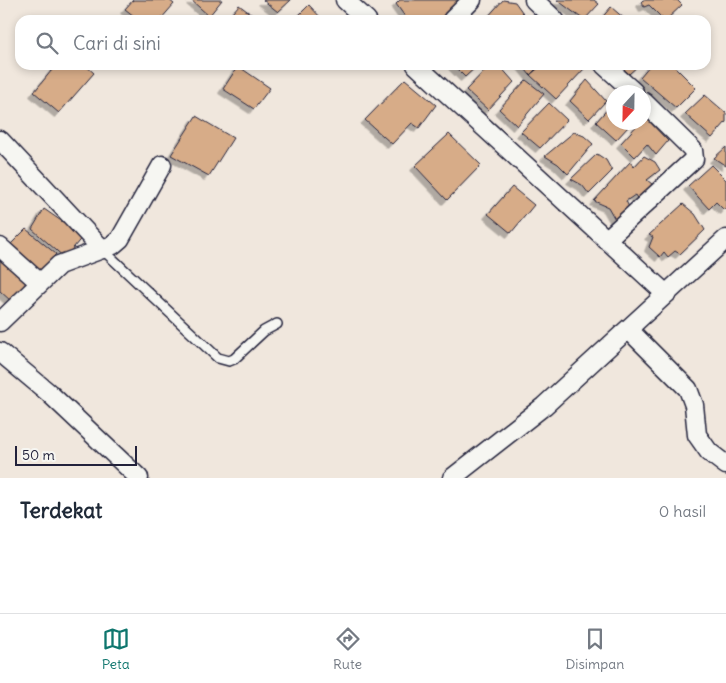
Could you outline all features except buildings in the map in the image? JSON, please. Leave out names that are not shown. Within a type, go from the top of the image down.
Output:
[{"type":"street","points":[[345,0],[362,15]]},
{"type":"street","points":[[457,15],[472,0]]},
{"type":"street","points":[[534,0],[550,15]]},
{"type":"street","points":[[421,70],[666,294]]},
{"type":"street","points":[[610,70],[626,85]]},
{"type":"street","points":[[606,240],[694,160],[693,150],[651,109]]},
{"type":"street","points":[[0,140],[102,249]]},
{"type":"street","points":[[0,322],[39,282],[60,265],[113,245],[120,238],[162,165]]},
{"type":"street","points":[[454,478],[544,406],[726,239]]},
{"type":"street","points":[[0,247],[39,282]]},
{"type":"street","points":[[629,330],[688,389],[694,405],[697,435],[709,452],[726,465]]},
{"type":"street","points":[[0,352],[49,393],[139,478]]},
{"type":"lane","points":[[102,249],[218,358],[229,361],[234,359],[264,332],[277,324]]}]
